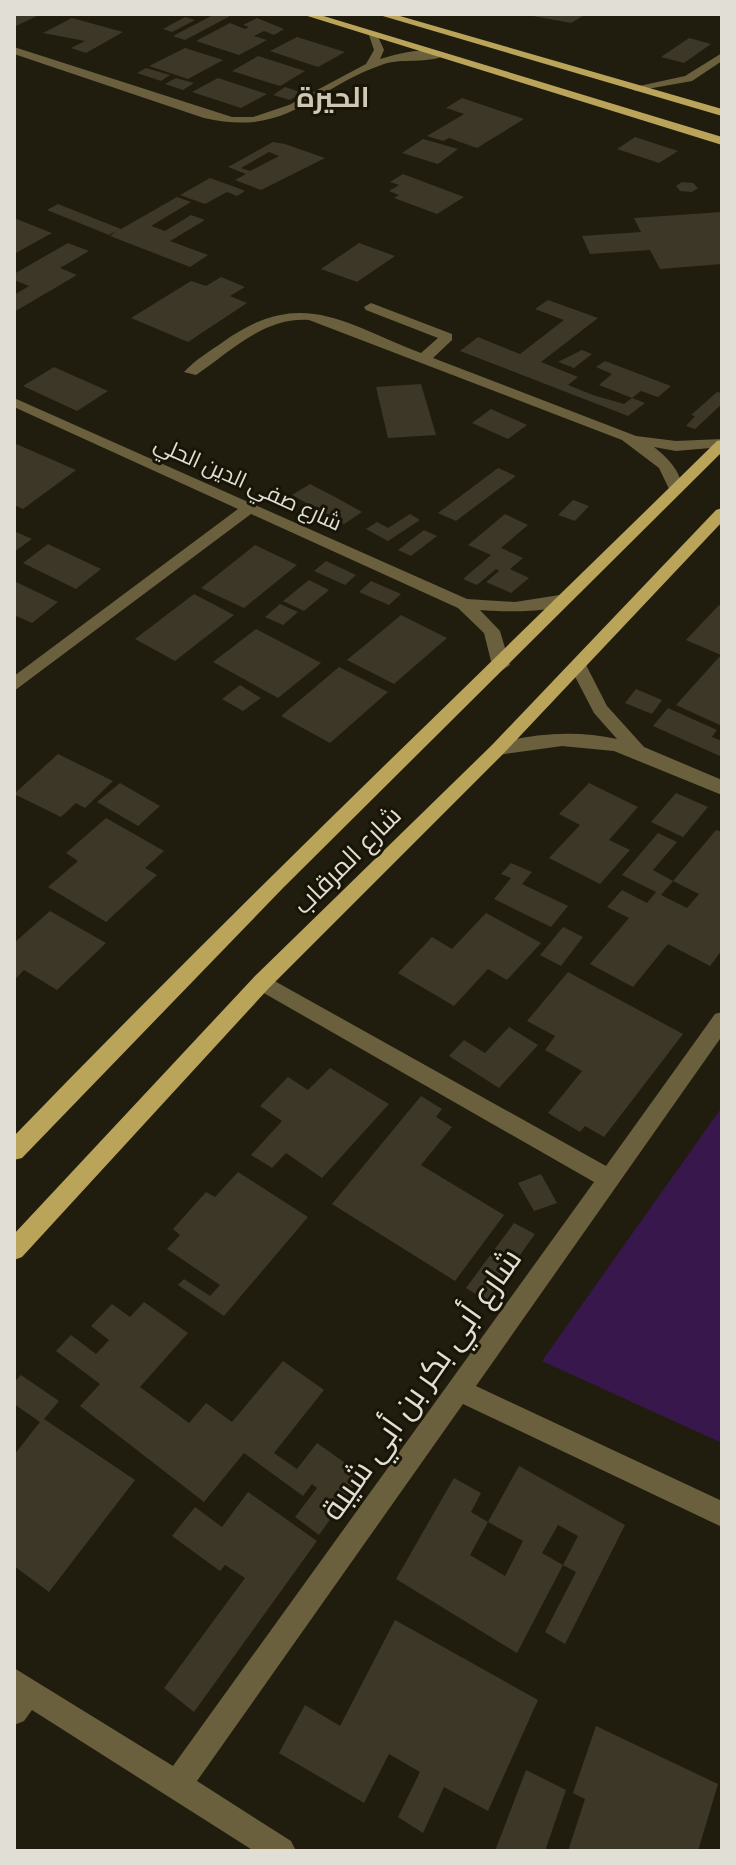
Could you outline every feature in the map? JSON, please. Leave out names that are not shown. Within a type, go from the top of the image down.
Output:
[{"type":"main road","points":[[306,14],[722,141]]},
{"type":"main road","points":[[386,15],[722,113]]},
{"type":"main road","name":"شارع المرقاب","points":[[14,1151],[244,912],[501,665],[722,444]]},
{"type":"main road","name":"شارع المرقاب","points":[[14,1250],[262,982],[498,749],[722,513]]},
{"type":"street","points":[[370,66],[379,50],[372,34]]},
{"type":"street","points":[[14,50],[222,121],[257,122],[286,113],[370,66],[402,57],[439,55]]},
{"type":"street","points":[[636,88],[688,79],[722,56]]},
{"type":"street","points":[[688,79],[685,92],[694,105]]},
{"type":"street","points":[[371,307],[447,337],[424,358]]},
{"type":"street","points":[[191,372],[265,322],[291,314],[311,316],[627,437],[676,446],[722,444]]},
{"type":"street","name":"شارع صفي الدين الحلي","points":[[16,405],[464,604],[492,631],[501,665]]},
{"type":"street","points":[[627,437],[663,461],[673,475],[676,490]]},
{"type":"street","points":[[14,685],[249,508]]},
{"type":"street","name":"شارع صفي الدين الحلي","points":[[464,604],[515,607],[566,599]]},
{"type":"street","points":[[578,665],[600,709],[635,748]]},
{"type":"street","points":[[498,749],[565,738],[635,748],[722,788]]},
{"type":"street","points":[[262,982],[609,1179]]},
{"type":"street","name":"شارع أبي بكر بن أبي شيبة","points":[[176,1787],[722,1020]]},
{"type":"street","points":[[459,1390],[722,1514]]},
{"type":"street","points":[[19,1695],[281,1851]]},
{"type":"shaded area","points":[[722,1107],[722,1443],[542,1361]]},
{"type":"building","points":[[41,14],[14,27],[14,17]]},
{"type":"building","points":[[215,14],[234,14],[185,40],[173,36]]},
{"type":"building","points":[[586,14],[571,23],[533,16]]},
{"type":"building","points":[[185,17],[195,20],[172,32],[163,29]]},
{"type":"building","points":[[72,18],[123,32],[86,53],[71,48],[85,41],[43,33]]},
{"type":"building","points":[[257,18],[284,29],[274,35],[264,31],[254,36],[267,40],[239,55],[196,41],[230,23],[245,29],[249,27],[243,25]]},
{"type":"building","points":[[297,37],[345,52],[318,67],[270,51]]},
{"type":"building","points":[[689,38],[711,44],[684,63],[661,57]]},
{"type":"building","points":[[185,48],[223,60],[188,79],[149,66]]},
{"type":"building","points":[[258,56],[305,71],[280,86],[232,71]]},
{"type":"building","points":[[146,68],[170,75],[161,81],[137,73]]},
{"type":"building","points":[[176,78],[194,83],[183,90],[165,84]]},
{"type":"building","points":[[218,78],[267,94],[241,108],[192,92]]},
{"type":"building","points":[[285,87],[302,93],[290,100],[273,95]]},
{"type":"building","points":[[462,98],[524,119],[477,148],[449,138],[443,141],[427,136],[464,114],[446,108]]},
{"type":"building","points":[[635,137],[678,151],[659,163],[617,149]]},
{"type":"building","points":[[423,139],[458,149],[438,164],[402,153]]},
{"type":"building","points":[[273,142],[325,158],[261,190],[235,180],[246,174],[228,167]],"holes":[[[269,152],[279,156],[250,171],[241,168]]]},
{"type":"building","points":[[403,174],[464,197],[437,214],[394,198],[399,195],[389,191],[399,185],[390,182]]},
{"type":"building","points":[[210,178],[245,191],[237,196],[227,192],[205,204],[180,195]]},
{"type":"building","points":[[682,182],[693,183],[698,188],[692,192],[680,191],[676,186]]},
{"type":"building","points":[[177,197],[191,202],[151,226],[165,231],[191,215],[205,220],[170,241],[208,255],[190,267],[110,236],[116,231],[109,235],[47,210],[58,204],[121,229]]},
{"type":"building","points":[[722,212],[722,264],[660,269],[650,250],[590,254],[582,236],[641,232],[634,218]]},
{"type":"building","points":[[14,218],[52,233],[14,254]]},
{"type":"building","points":[[68,243],[89,251],[60,268],[77,275],[14,312],[14,295],[29,286],[14,280],[14,274]]},
{"type":"building","points":[[359,243],[395,256],[357,282],[321,269]]},
{"type":"building","points":[[221,277],[245,287],[230,296],[247,303],[188,342],[131,318],[191,281],[206,286]]},
{"type":"building","points":[[548,300],[598,318],[541,362],[578,377],[568,385],[593,395],[624,404],[632,398],[645,403],[628,416],[460,351],[478,337],[520,354],[564,320],[535,309]]},
{"type":"building","points":[[582,350],[592,354],[574,368],[558,362]]},
{"type":"building","points":[[605,361],[671,386],[658,397],[641,391],[632,398],[599,385],[612,374],[596,367]]},
{"type":"building","points":[[54,367],[108,391],[77,411],[23,386]]},
{"type":"building","points":[[421,384],[436,435],[388,438],[376,387]]},
{"type":"building","points":[[717,392],[722,393],[722,404],[695,429],[686,426],[695,416],[691,415]]},
{"type":"building","points":[[491,409],[527,425],[508,439],[472,423]]},
{"type":"building","points":[[14,443],[76,470],[23,509],[14,505]]},
{"type":"building","points":[[498,468],[516,476],[456,521],[438,513]]},
{"type":"building","points":[[310,484],[362,512],[344,524],[292,495]]},
{"type":"building","points":[[573,500],[589,506],[575,521],[558,515]]},
{"type":"building","points":[[410,514],[420,520],[388,541],[366,529],[377,522],[388,528]]},
{"type":"building","points":[[505,514],[528,525],[501,548],[523,558],[510,569],[529,578],[511,593],[486,582],[499,571],[496,569],[477,585],[463,579],[491,555],[468,545]]},
{"type":"building","points":[[424,530],[437,536],[411,556],[398,550]]},
{"type":"building","points":[[14,531],[32,539],[14,552]]},
{"type":"building","points":[[48,544],[101,569],[76,589],[23,563]]},
{"type":"building","points":[[255,545],[297,565],[244,608],[201,588]]},
{"type":"building","points":[[326,561],[356,575],[345,585],[314,571]]},
{"type":"building","points":[[309,580],[329,590],[304,611],[283,601]]},
{"type":"building","points":[[14,581],[58,602],[32,623],[14,615]]},
{"type":"building","points":[[371,581],[401,594],[389,605],[359,592]]},
{"type":"building","points":[[194,594],[234,615],[175,661],[135,639]]},
{"type":"building","points":[[280,604],[298,612],[283,625],[265,617]]},
{"type":"building","points":[[719,605],[722,606],[722,726],[676,705],[721,655],[686,640]]},
{"type":"building","points":[[401,615],[447,638],[394,684],[347,660]]},
{"type":"building","points":[[256,629],[321,663],[278,698],[213,662]]},
{"type":"building","points":[[339,667],[388,692],[330,743],[281,716]]},
{"type":"building","points":[[240,685],[261,698],[243,711],[222,699]]},
{"type":"building","points":[[636,689],[662,700],[652,714],[625,703]]},
{"type":"building","points":[[668,708],[717,730],[712,737],[722,741],[722,757],[653,726]]},
{"type":"building","points":[[58,754],[113,781],[85,808],[76,803],[61,817],[14,794]]},
{"type":"building","points":[[120,783],[160,806],[138,826],[97,802]]},
{"type":"building","points":[[589,783],[638,807],[609,840],[630,850],[600,884],[549,858],[580,825],[559,814]]},
{"type":"building","points":[[676,793],[708,807],[683,837],[651,822]]},
{"type":"building","points":[[106,818],[164,851],[145,868],[157,875],[106,922],[48,887],[78,861],[66,853]]},
{"type":"building","points":[[716,830],[722,832],[722,950],[710,966],[668,944],[633,987],[590,964],[629,918],[607,907],[622,890],[647,903],[656,892],[622,875],[658,833],[677,842],[653,870],[673,881]],"holes":[[[673,881],[699,894],[687,908],[661,895]]]},
{"type":"building","points":[[511,863],[532,872],[522,884],[568,906],[551,927],[494,899],[511,878],[501,874]]},
{"type":"building","points":[[50,911],[106,943],[57,990],[24,970],[14,980],[14,943]]},
{"type":"building","points":[[486,913],[541,943],[507,980],[488,969],[454,1006],[398,973],[432,937],[452,949]]},
{"type":"building","points":[[563,927],[583,937],[561,966],[540,955]]},
{"type":"building","points":[[568,972],[683,1034],[604,1137],[585,1126],[580,1132],[548,1113],[582,1071],[545,1050],[555,1036],[527,1021]]},
{"type":"building","points":[[509,1027],[538,1045],[499,1088],[449,1056],[464,1040],[485,1053]]},
{"type":"building","points":[[330,1068],[389,1104],[322,1178],[286,1153],[272,1168],[251,1155],[282,1121],[260,1106],[288,1077],[308,1090]]},
{"type":"building","points":[[421,1096],[442,1109],[436,1117],[452,1127],[421,1165],[504,1215],[455,1281],[332,1204]]},
{"type":"building","points":[[238,1172],[308,1217],[224,1316],[178,1285],[184,1279],[210,1296],[220,1285],[167,1249],[180,1235],[173,1229],[206,1192],[215,1197]]},
{"type":"building","points":[[541,1174],[557,1203],[534,1211],[518,1183]]},
{"type":"building","points":[[514,1223],[535,1234],[487,1301],[466,1288]]},
{"type":"building","points":[[144,1302],[188,1333],[140,1387],[189,1423],[206,1403],[232,1422],[283,1361],[324,1390],[274,1453],[297,1469],[317,1443],[362,1475],[319,1535],[295,1517],[317,1488],[312,1484],[303,1496],[244,1453],[204,1502],[80,1406],[100,1384],[56,1351],[71,1335],[96,1354],[109,1340],[91,1326],[112,1304],[130,1317]]},
{"type":"building","points":[[21,1375],[59,1401],[44,1419],[135,1480],[49,1592],[14,1566],[14,1455],[40,1422],[14,1404],[14,1382]]},
{"type":"building","points":[[519,1466],[625,1525],[565,1644],[545,1632],[576,1572],[563,1565],[517,1653],[396,1579],[454,1478],[481,1493],[471,1512],[488,1522]],"holes":[[[488,1522],[523,1541],[505,1576],[470,1555]],[[558,1525],[578,1536],[563,1565],[542,1553]]]},
{"type":"building","points":[[248,1492],[317,1541],[194,1712],[164,1688],[245,1578],[225,1565],[220,1571],[172,1536],[195,1507],[222,1527]]},
{"type":"building","points":[[395,1620],[538,1700],[488,1811],[444,1787],[423,1833],[398,1817],[420,1772],[389,1754],[364,1803],[279,1753],[305,1705],[340,1726]]},
{"type":"building","points":[[596,1726],[718,1784],[698,1851],[568,1851],[585,1799],[573,1793]]},
{"type":"building","points":[[526,1770],[566,1790],[545,1851],[495,1851]]},
{"type":"district","name":"الحيرة","points":[[333,97]]}]
